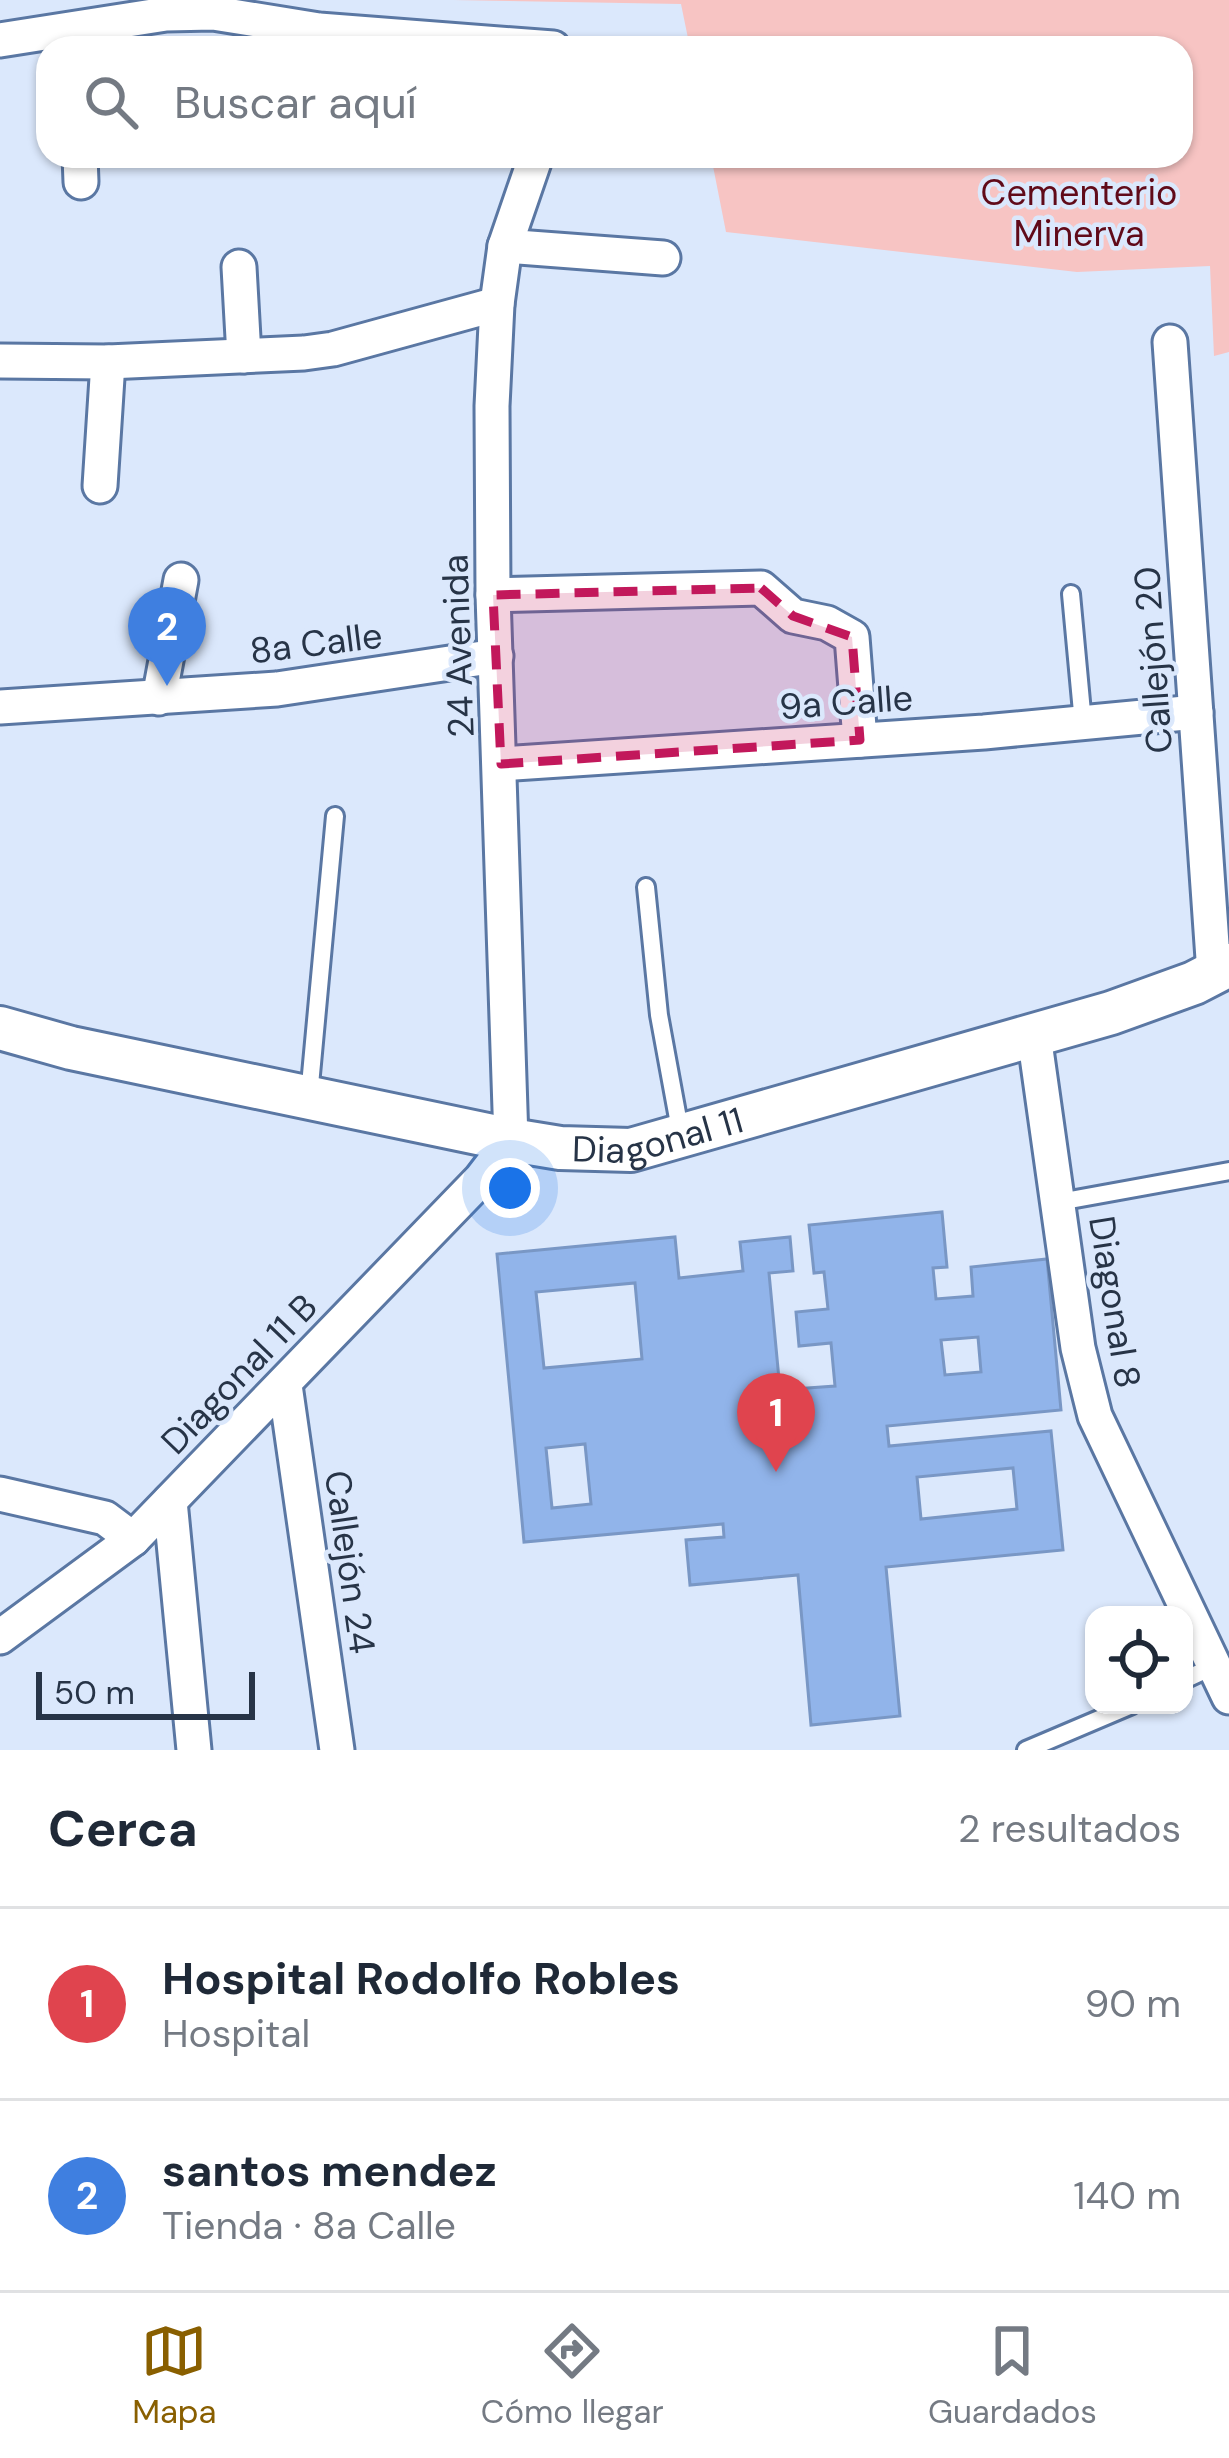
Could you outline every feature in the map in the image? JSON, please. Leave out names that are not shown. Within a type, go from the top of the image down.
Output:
[{"type":"street","points":[[86,36],[213,13],[277,36]]},
{"type":"street","points":[[0,40],[36,39]]},
{"type":"street","name":"24 Avenida","points":[[511,1140],[492,406],[505,246],[532,168]]},
{"type":"street","points":[[505,246],[663,258]]},
{"type":"street","points":[[239,267],[244,356]]},
{"type":"street","points":[[0,361],[108,362],[333,349],[497,304]]},
{"type":"street","name":"Callejón 20","points":[[1170,342],[1196,712],[1222,969]]},
{"type":"street","points":[[100,486],[108,362]]},
{"type":"street","points":[[159,698],[181,580]]},
{"type":"street","points":[[494,596],[761,588],[793,616],[827,623],[851,637],[860,740]]},
{"type":"street","name":"8a Calle","points":[[0,706],[346,681],[496,656]]},
{"type":"street","name":"9a Calle","points":[[502,764],[1196,712]]},
{"type":"street","name":"Diagonal 11","points":[[0,1028],[70,1048],[511,1140],[631,1150],[1160,997],[1222,969]]},
{"type":"street","name":"Diagonal 8","points":[[1034,1035],[1078,1348],[1095,1416],[1199,1673],[1229,1696]]},
{"type":"street","name":"Diagonal 11 B","points":[[0,1637],[134,1540],[481,1179],[511,1140]]},
{"type":"street","name":"Callejón 24","points":[[285,1384],[337,1750]]},
{"type":"street","points":[[0,1494],[105,1518],[134,1540]]},
{"type":"street","points":[[170,1501],[194,1750]]},
{"type":"lane","points":[[1071,593],[1082,723]]},
{"type":"lane","points":[[309,1099],[335,816]]},
{"type":"lane","points":[[646,887],[659,1015],[681,1138]]},
{"type":"lane","points":[[1059,1202],[1229,1171]]},
{"type":"lane","points":[[1026,1750],[1111,1714]]},
{"type":"highlighted area","points":[[761,588],[793,616],[852,637],[860,740],[501,764],[493,595]]},
{"type":"green space","name":"Cementerio Minerva","points":[[453,0],[1229,0],[1229,352],[1214,356],[1210,266],[1077,272],[726,232],[713,168],[1193,168],[1193,36],[688,36],[681,4]]},
{"type":"building","points":[[942,1212],[947,1267],[933,1268],[936,1299],[973,1296],[971,1267],[1047,1259],[1061,1410],[887,1426],[889,1446],[1051,1431],[1063,1550],[886,1567],[900,1716],[811,1725],[798,1575],[690,1585],[686,1540],[724,1537],[723,1524],[524,1542],[497,1254],[675,1237],[679,1278],[743,1271],[740,1242],[790,1237],[793,1271],[769,1273],[780,1390],[835,1386],[831,1343],[799,1346],[796,1312],[828,1309],[824,1272],[814,1273],[809,1225]],"holes":[[[635,1283],[642,1359],[544,1368],[536,1292]],[[978,1337],[981,1372],[945,1375],[941,1340]],[[585,1444],[591,1504],[552,1508],[546,1448]],[[1013,1468],[1017,1509],[921,1519],[917,1477]]]},
{"type":"place","name":"santos mendez","points":[[167,686]]},
{"type":"place","name":"Hospital Rodolfo Robles","points":[[776,1472]]}]
